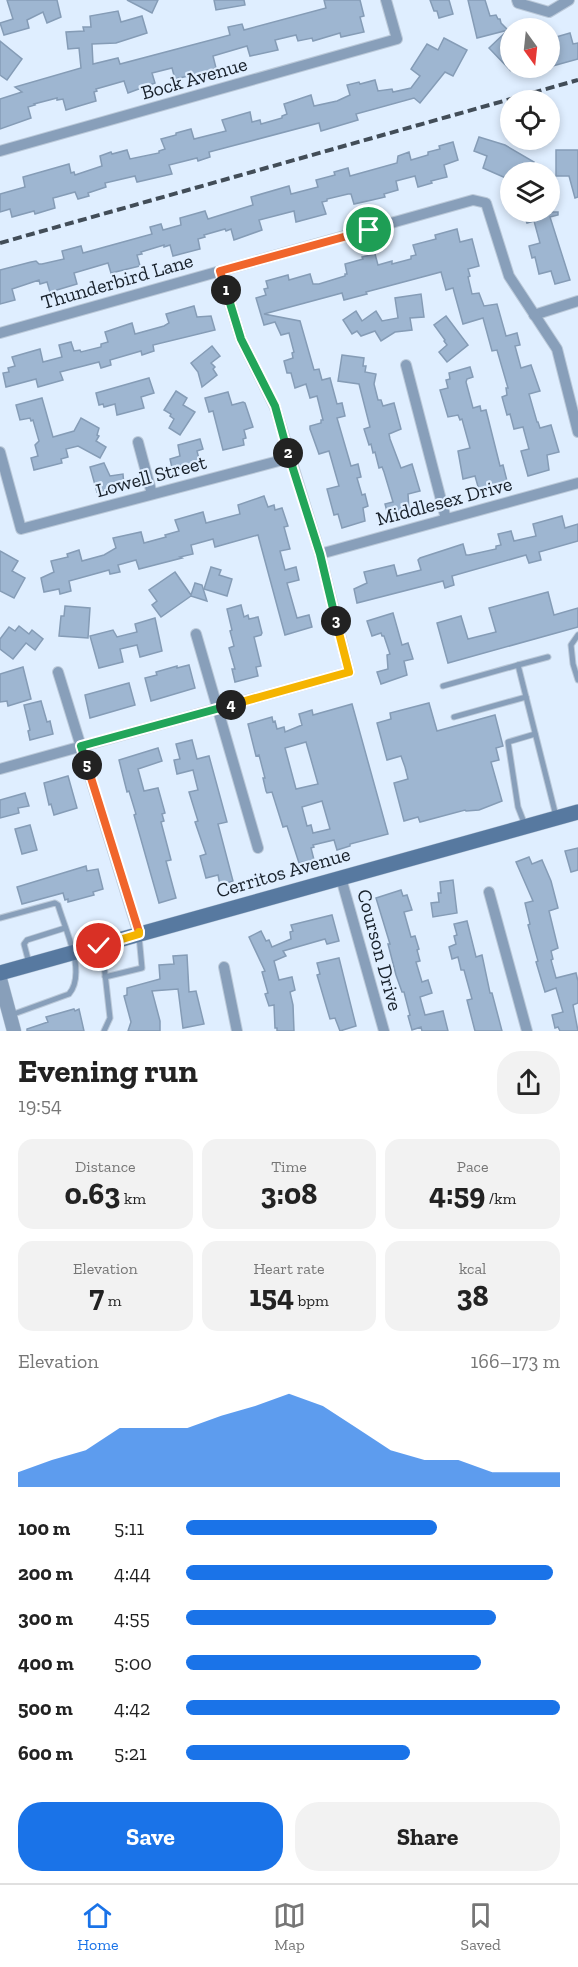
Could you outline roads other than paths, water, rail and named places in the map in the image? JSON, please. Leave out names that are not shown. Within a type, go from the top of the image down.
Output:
[{"type":"main road","name":"Cerritos Avenue","points":[[0,974],[578,812]]},
{"type":"street","name":"Bock Avenue","points":[[0,151],[397,39],[386,0]]},
{"type":"street","points":[[517,0],[518,3],[549,12],[569,0]]},
{"type":"street","name":"Thunderbird Lane","points":[[0,333],[473,200],[486,203],[509,276],[534,315]]},
{"type":"street","points":[[0,769],[349,672],[320,554],[275,406],[241,339],[220,271]]},
{"type":"street","points":[[578,301],[534,315],[556,349],[578,432]]},
{"type":"street","points":[[406,365],[446,519]]},
{"type":"street","points":[[138,442],[152,494]]},
{"type":"street","name":"Lowell Street","points":[[0,452],[21,529],[290,458]]},
{"type":"street","name":"Middlesex Drive","points":[[320,554],[578,483]]},
{"type":"street","points":[[196,634],[258,848]]},
{"type":"street","points":[[58,672],[139,934]]},
{"type":"street","name":"Courson Drive","points":[[341,878],[384,1031]]},
{"type":"street","points":[[489,892],[527,1031]]},
{"type":"street","points":[[224,967],[237,1031]]},
{"type":"street","points":[[0,979],[14,1031]]},
{"type":"lane","points":[[578,635],[571,645],[578,680]]},
{"type":"lane","points":[[443,686],[548,657]]},
{"type":"lane","points":[[518,665],[556,818]]},
{"type":"lane","points":[[454,717],[526,697]]},
{"type":"lane","points":[[526,826],[518,807],[508,742],[535,734]]},
{"type":"lane","points":[[0,918],[55,903],[58,905],[74,953],[77,980],[69,994],[10,1016]]},
{"type":"lane","points":[[30,965],[24,944],[27,940],[65,928]]},
{"type":"lane","points":[[105,977],[142,968],[139,934]]},
{"type":"lane","points":[[102,945],[110,1018],[104,1031]]},
{"type":"railway","points":[[0,243],[578,80]]}]
